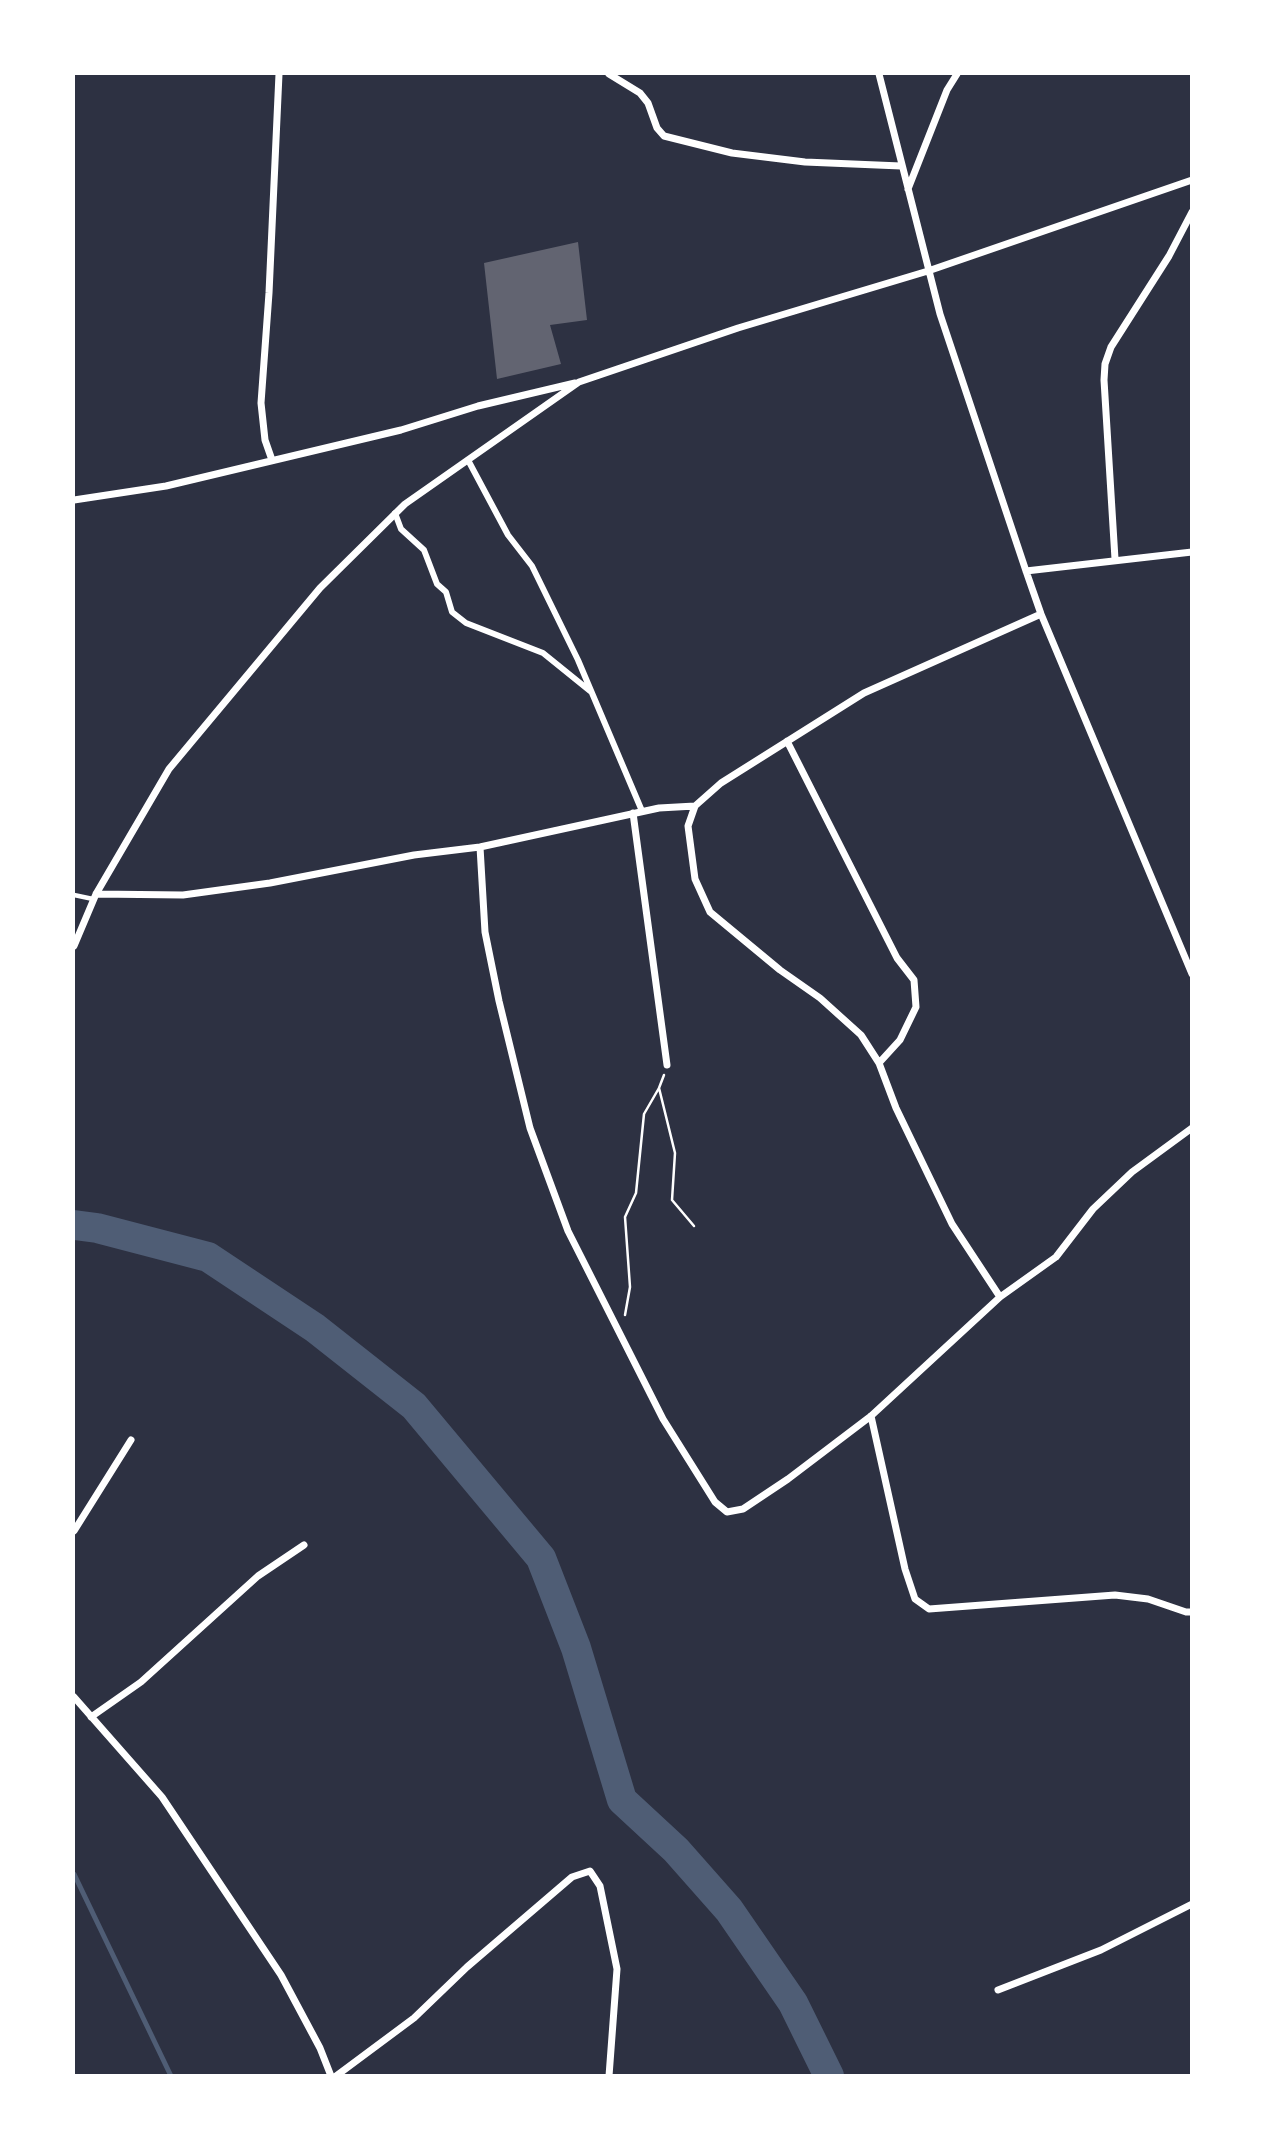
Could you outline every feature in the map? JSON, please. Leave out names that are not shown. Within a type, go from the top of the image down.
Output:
[{"type":"street","points":[[272,460],[265,440],[261,403],[279,74]]},
{"type":"street","points":[[609,74],[639,93],[648,103],[657,128],[664,136],[732,153],[805,163],[901,166]]},
{"type":"street","points":[[879,74],[928,271],[1041,614],[1192,974]]},
{"type":"street","points":[[908,190],[947,90],[957,74]]},
{"type":"street","points":[[74,500],[166,486],[401,430],[478,406],[579,382],[738,328],[928,271],[1192,180]]},
{"type":"street","points":[[1115,559],[1104,392],[1105,364],[1111,347],[1169,256],[1192,212]]},
{"type":"street","points":[[74,946],[95,897],[169,769],[320,588],[405,504],[579,382]]},
{"type":"street","points":[[468,460],[509,535],[531,566],[591,692],[642,811]]},
{"type":"street","points":[[395,513],[401,529],[424,550],[437,584],[446,592],[452,612],[466,623],[543,653],[591,692]]},
{"type":"street","points":[[1026,570],[1192,552]]},
{"type":"street","points":[[1000,1297],[952,1224],[896,1108],[879,1063],[861,1035],[820,998],[780,970],[710,912],[695,878],[688,826],[695,806],[720,783],[864,693],[1041,614]]},
{"type":"street","points":[[787,741],[897,957],[914,980],[916,1007],[900,1040],[879,1063]]},
{"type":"street","points":[[95,897],[183,895],[270,884],[414,855],[480,847],[642,811],[695,806]]},
{"type":"street","points":[[633,813],[667,1065]]},
{"type":"street","points":[[480,847],[485,932],[530,1128],[568,1231],[663,1419],[715,1502],[727,1512],[743,1509],[788,1479],[871,1416],[1000,1297],[1056,1257],[1093,1209],[1122,1181],[1192,1128]]},
{"type":"street","points":[[871,1416],[905,1570],[915,1599],[929,1609],[1115,1595],[1148,1599],[1192,1612]]},
{"type":"street","points":[[74,1531],[131,1440]]},
{"type":"street","points":[[91,1717],[141,1682],[258,1576],[304,1545]]},
{"type":"street","points":[[74,1697],[162,1797],[281,1975],[334,2076],[414,2018],[572,1877],[590,1871],[600,1886],[617,1969],[609,2076]]},
{"type":"street","points":[[998,1990],[1101,1950],[1192,1904]]},
{"type":"lane","points":[[74,895],[95,897]]},
{"type":"path","points":[[622,1337],[630,1287],[625,1217],[636,1193],[644,1114],[659,1088],[667,1065]]},
{"type":"path","points":[[659,1088],[675,1153],[672,1200],[694,1226]]},
{"type":"building","points":[[578,242],[587,320],[550,325],[561,364],[497,379],[484,263]]},
{"type":"waterway","points":[[74,1225],[97,1228],[208,1257],[315,1328],[414,1406],[541,1558],[576,1648],[622,1800],[676,1850],[729,1910],[793,2003],[829,2076]]},
{"type":"waterway","points":[[74,1874],[171,2076]]}]
